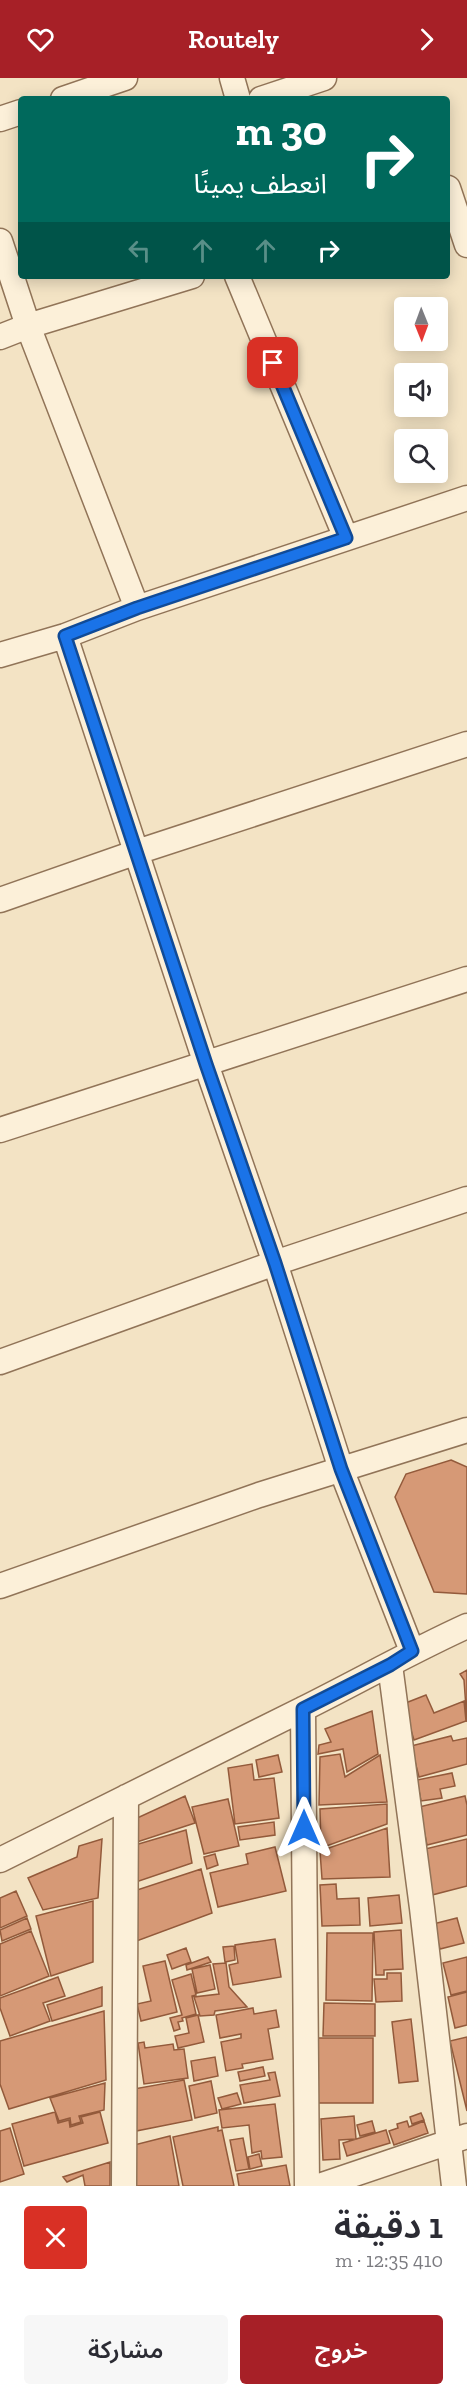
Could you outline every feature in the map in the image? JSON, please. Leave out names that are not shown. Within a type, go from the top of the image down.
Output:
[{"type":"street","points":[[73,96],[125,78]]},
{"type":"street","points":[[232,78],[237,96]]},
{"type":"street","points":[[270,96],[324,78]]},
{"type":"street","points":[[0,119],[18,113]]},
{"type":"street","points":[[450,187],[467,182]]},
{"type":"street","points":[[450,197],[467,245]]},
{"type":"street","points":[[0,241],[28,326],[137,608]]},
{"type":"street","points":[[238,279],[346,538]]},
{"type":"street","points":[[0,337],[157,281]]},
{"type":"street","points":[[0,656],[65,636],[137,608],[467,498]]},
{"type":"street","points":[[65,636],[206,1064],[275,1263],[341,1469],[412,1651]]},
{"type":"street","points":[[0,900],[137,852],[467,744]]},
{"type":"street","points":[[0,1130],[467,979]]},
{"type":"street","points":[[0,1362],[275,1263],[467,1199]]},
{"type":"street","points":[[0,1586],[259,1495],[467,1430]]},
{"type":"street","points":[[0,1860],[390,1665],[412,1651],[467,1626]]},
{"type":"street","points":[[390,1665],[422,1908],[458,2138],[454,2186]]},
{"type":"street","points":[[303,1709],[307,2186]]},
{"type":"street","points":[[123,2186],[126,1797]]},
{"type":"street","points":[[319,2186],[458,2138]]},
{"type":"building","points":[[451,1460],[467,1467],[467,1594],[434,1592],[395,1497],[406,1474]]},
{"type":"building","points":[[467,1670],[467,1722],[464,1680],[460,1674]]},
{"type":"building","points":[[426,1695],[434,1713],[464,1701],[466,1721],[414,1740],[403,1704]]},
{"type":"building","points":[[372,1711],[378,1754],[347,1772],[343,1749],[318,1754],[319,1745],[331,1742],[325,1729]]},
{"type":"building","points":[[451,1736],[453,1741],[467,1738],[467,1764],[419,1777],[411,1746]]},
{"type":"building","points":[[340,1754],[345,1777],[380,1755],[387,1802],[319,1805],[320,1757]]},
{"type":"building","points":[[278,1755],[282,1772],[259,1777],[256,1760]]},
{"type":"building","points":[[252,1764],[254,1780],[274,1778],[279,1818],[235,1824],[228,1768]]},
{"type":"building","points":[[452,1773],[455,1786],[440,1789],[442,1798],[421,1801],[417,1780]]},
{"type":"building","points":[[185,1796],[195,1823],[134,1843],[135,1819]]},
{"type":"building","points":[[465,1796],[467,1835],[427,1845],[419,1807]]},
{"type":"building","points":[[228,1799],[239,1846],[204,1854],[192,1807]]},
{"type":"building","points":[[387,1804],[387,1824],[321,1848],[320,1809]]},
{"type":"building","points":[[274,1822],[275,1835],[240,1840],[238,1827]]},
{"type":"building","points":[[387,1828],[390,1877],[322,1879],[320,1851]]},
{"type":"building","points":[[186,1830],[192,1863],[136,1882],[135,1845]]},
{"type":"building","points":[[102,1839],[98,1898],[43,1910],[28,1878],[77,1857],[79,1846]]},
{"type":"building","points":[[467,1839],[467,1886],[432,1895],[421,1850]]},
{"type":"building","points":[[275,1847],[286,1891],[218,1907],[210,1873],[248,1864],[246,1854]]},
{"type":"building","points":[[215,1854],[218,1865],[207,1869],[204,1857]]},
{"type":"building","points":[[201,1869],[212,1913],[134,1942],[134,1891]]},
{"type":"building","points":[[336,1884],[337,1899],[359,1898],[360,1925],[322,1926],[320,1885]]},
{"type":"building","points":[[16,1891],[27,1916],[0,1928],[0,1898]]},
{"type":"building","points":[[399,1895],[402,1923],[370,1926],[368,1898]]},
{"type":"building","points":[[93,1901],[93,1962],[51,1976],[36,1916]]},
{"type":"building","points":[[27,1918],[31,1929],[2,1941],[0,1930]]},
{"type":"building","points":[[457,1918],[464,1943],[440,1949],[433,1924]]},
{"type":"building","points":[[401,1930],[403,1969],[384,1970],[384,1975],[376,1975],[374,1932]]},
{"type":"building","points":[[31,1931],[49,1976],[0,1996],[0,1944]]},
{"type":"building","points":[[327,1933],[373,1933],[372,2001],[326,2000]]},
{"type":"building","points":[[275,1939],[281,1977],[233,1985],[229,1965],[238,1963],[235,1945]]},
{"type":"building","points":[[234,1946],[235,1960],[225,1962],[223,1947]]},
{"type":"building","points":[[186,1948],[191,1962],[172,1969],[167,1955]]},
{"type":"building","points":[[208,1957],[211,1962],[187,1970],[186,1965]]},
{"type":"building","points":[[467,1957],[467,1991],[451,1995],[443,1963]]},
{"type":"building","points":[[165,1961],[177,2012],[141,2021],[137,2004],[151,2001],[143,1966]]},
{"type":"building","points":[[226,1963],[229,1987],[247,2007],[215,2011],[214,2015],[200,2016],[194,1997],[219,1994],[213,1964]]},
{"type":"building","points":[[210,1965],[215,1989],[197,1993],[192,1969]]},
{"type":"building","points":[[387,1973],[401,1973],[402,2001],[376,2002],[374,1979],[387,1979]]},
{"type":"building","points":[[191,1974],[196,1995],[192,1996],[196,2014],[182,2018],[183,2021],[178,2022],[180,2029],[174,2031],[170,2018],[182,2015],[172,1980]]},
{"type":"building","points":[[58,1977],[65,1996],[43,2003],[50,2021],[10,2036],[0,2008],[0,1998]]},
{"type":"building","points":[[102,1987],[102,2006],[52,2021],[47,2005]]},
{"type":"building","points":[[467,1992],[467,2025],[455,2028],[448,1997]]},
{"type":"building","points":[[324,2003],[375,2004],[375,2036],[323,2036]]},
{"type":"building","points":[[253,2008],[254,2014],[276,2010],[279,2027],[268,2029],[273,2059],[242,2064],[243,2068],[226,2071],[221,2042],[241,2038],[241,2034],[220,2038],[216,2015]]},
{"type":"building","points":[[104,2011],[106,2080],[9,2109],[0,2084],[0,2041]]},
{"type":"building","points":[[198,2015],[204,2042],[178,2048],[175,2036],[189,2033],[186,2018]]},
{"type":"building","points":[[411,2019],[418,2081],[399,2083],[392,2022]]},
{"type":"building","points":[[467,2037],[467,2111],[450,2041]]},
{"type":"building","points":[[316,2038],[373,2038],[373,2103],[316,2103]]},
{"type":"building","points":[[144,2042],[145,2048],[173,2044],[174,2050],[184,2049],[188,2078],[144,2084],[138,2043]]},
{"type":"building","points":[[215,2057],[218,2076],[194,2081],[191,2061]]},
{"type":"building","points":[[263,2067],[265,2076],[240,2081],[238,2072]]},
{"type":"building","points":[[275,2072],[280,2096],[244,2103],[240,2085],[270,2080],[268,2073]]},
{"type":"building","points":[[184,2080],[192,2120],[136,2131],[128,2090]]},
{"type":"building","points":[[211,2081],[217,2113],[195,2118],[189,2086]]},
{"type":"building","points":[[105,2083],[104,2110],[79,2116],[81,2122],[71,2125],[70,2118],[59,2121],[50,2098]]},
{"type":"building","points":[[237,2093],[241,2104],[222,2109],[218,2098]]},
{"type":"building","points":[[275,2104],[282,2157],[262,2159],[261,2151],[252,2153],[249,2125],[222,2128],[219,2110]]},
{"type":"building","points":[[55,2112],[58,2123],[69,2120],[70,2127],[83,2123],[81,2117],[100,2112],[108,2143],[24,2166],[12,2124]]},
{"type":"building","points":[[421,2113],[424,2120],[412,2124],[410,2117]]},
{"type":"building","points":[[354,2116],[356,2139],[339,2140],[340,2159],[323,2160],[321,2119]]},
{"type":"building","points":[[372,2121],[375,2132],[360,2136],[357,2125]]},
{"type":"building","points":[[407,2121],[409,2127],[424,2121],[428,2133],[394,2145],[389,2131],[398,2128],[397,2124]]},
{"type":"building","points":[[218,2127],[218,2131],[222,2130],[234,2186],[183,2186],[173,2137]]},
{"type":"building","points":[[10,2128],[24,2174],[0,2182],[0,2131]]},
{"type":"building","points":[[386,2130],[390,2143],[347,2156],[343,2143]]},
{"type":"building","points":[[170,2136],[179,2186],[135,2186],[134,2145]]},
{"type":"building","points":[[243,2138],[249,2169],[236,2171],[230,2140]]},
{"type":"building","points":[[259,2154],[262,2166],[250,2169],[248,2157]]},
{"type":"building","points":[[110,2162],[110,2186],[85,2186],[83,2175],[67,2182],[63,2177]]},
{"type":"building","points":[[286,2165],[290,2186],[239,2186],[237,2174]]},
{"type":"route","points":[[273,363],[346,538],[137,608],[65,636],[206,1064],[275,1263],[341,1469],[412,1651],[390,1665],[303,1709],[304,1828]]}]
